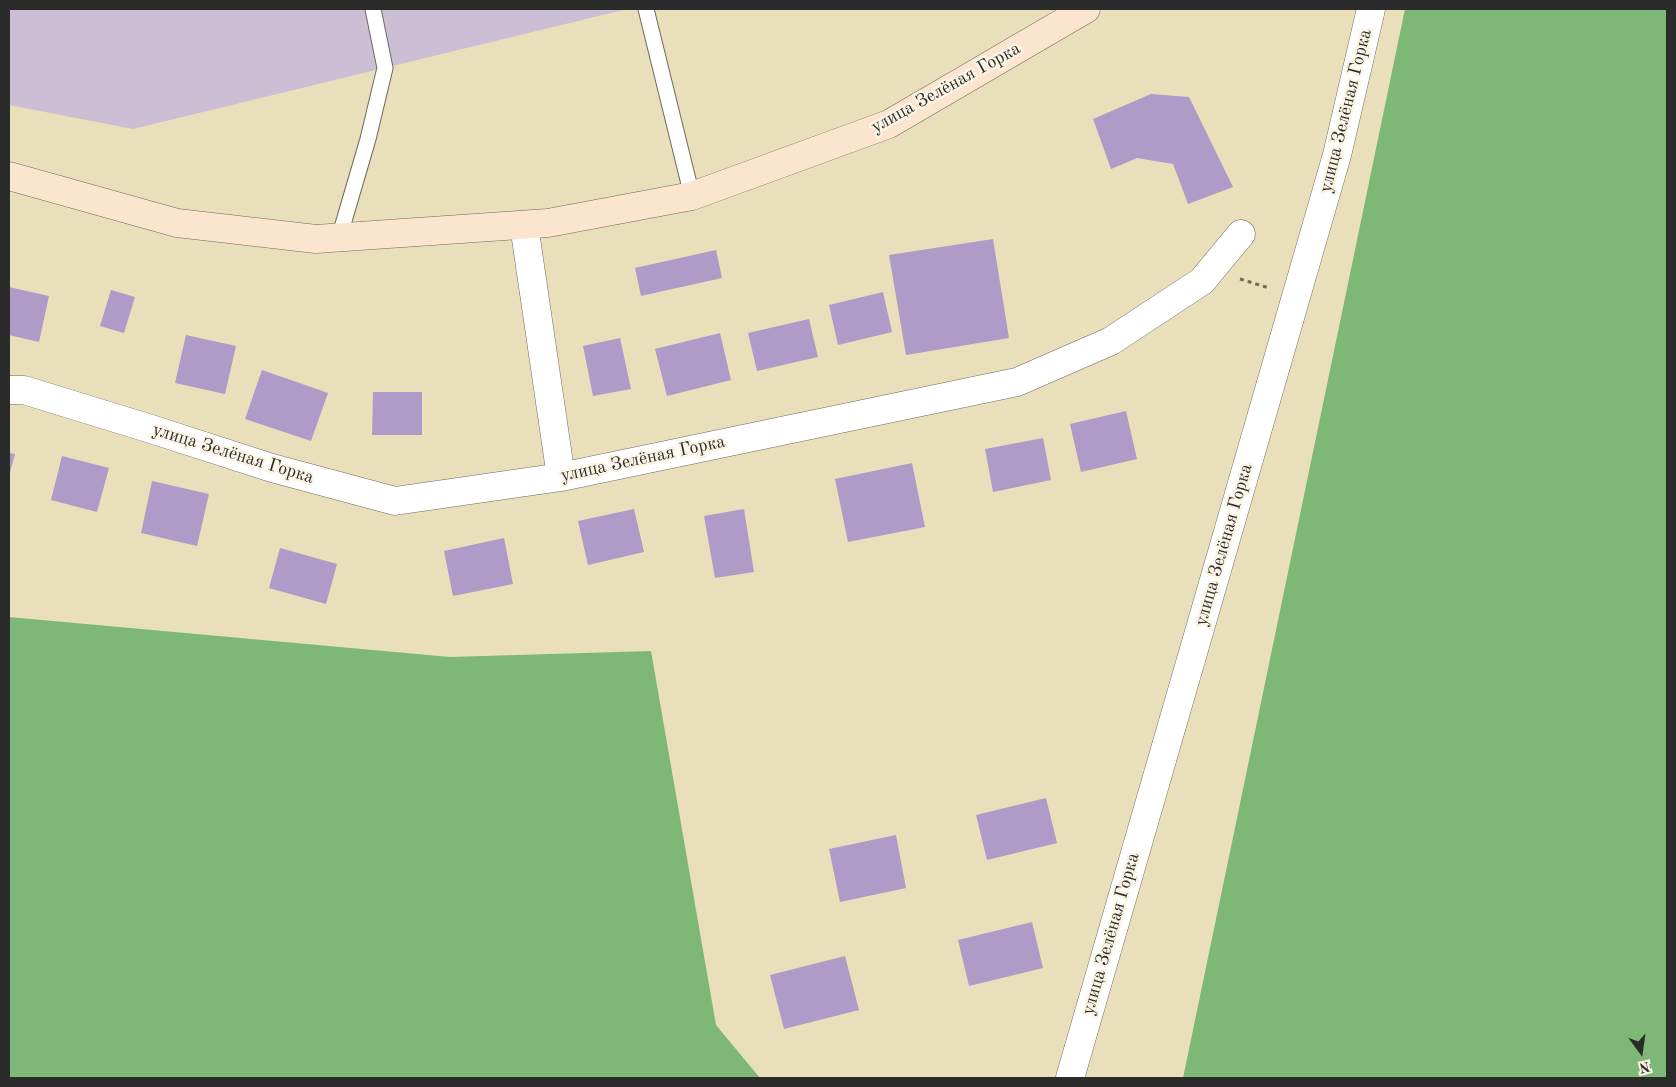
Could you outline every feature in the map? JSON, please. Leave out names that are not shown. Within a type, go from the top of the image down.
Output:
[{"type":"street","name":"улица Зелёная Горка","points":[[9,176],[178,223],[316,239],[548,223],[692,196],[889,124],[1086,9]]},
{"type":"street","name":"улица Зелёная Горка","points":[[1070,1078],[1337,155],[1371,9]]},
{"type":"street","points":[[524,225],[561,477]]},
{"type":"street","name":"улица Зелёная Горка","points":[[9,390],[24,390],[272,468],[395,501],[561,477],[1017,382],[1111,340],[1202,281],[1241,234]]},
{"type":"lane","points":[[339,238],[368,139],[385,68],[373,9]]},
{"type":"lane","points":[[646,9],[692,196]]},
{"type":"path","points":[[1214,266],[1253,284],[1298,292]]},
{"type":"shaded area","points":[[9,9],[627,9],[133,129],[9,105]]},
{"type":"green space","points":[[1405,9],[1667,9],[1667,1078],[1183,1078]]},
{"type":"green space","points":[[9,617],[450,657],[651,651],[716,1025],[760,1078],[9,1078]]},
{"type":"building","points":[[1151,94],[1189,97],[1233,187],[1188,204],[1173,164],[1137,158],[1111,169],[1093,119]]},
{"type":"building","points":[[993,239],[1009,338],[906,355],[889,255]]},
{"type":"building","points":[[716,250],[722,278],[641,296],[635,268]]},
{"type":"building","points":[[9,287],[49,296],[39,342],[9,335]]},
{"type":"building","points":[[111,290],[135,297],[124,333],[100,326]]},
{"type":"building","points":[[883,292],[892,332],[838,345],[829,305]]},
{"type":"building","points":[[809,319],[818,357],[757,371],[748,333]]},
{"type":"building","points":[[720,333],[731,380],[667,396],[655,349]]},
{"type":"building","points":[[186,335],[236,346],[225,394],[175,383]]},
{"type":"building","points":[[620,338],[631,389],[593,396],[583,346]]},
{"type":"building","points":[[262,370],[328,393],[311,441],[245,419]]},
{"type":"building","points":[[373,392],[422,392],[422,435],[372,435]]},
{"type":"building","points":[[1126,411],[1137,459],[1081,472],[1070,424]]},
{"type":"building","points":[[1043,438],[1051,480],[993,492],[985,449]]},
{"type":"building","points":[[9,453],[15,454],[9,476]]},
{"type":"building","points":[[62,456],[109,468],[97,512],[51,500]]},
{"type":"building","points":[[912,463],[925,527],[848,542],[835,479]]},
{"type":"building","points":[[152,481],[209,494],[197,546],[141,533]]},
{"type":"building","points":[[634,509],[644,552],[588,565],[578,521]]},
{"type":"building","points":[[744,509],[754,572],[715,578],[704,516]]},
{"type":"building","points":[[504,538],[513,584],[453,596],[444,551]]},
{"type":"building","points":[[280,548],[337,564],[326,604],[269,588]]},
{"type":"building","points":[[1046,798],[1057,843],[987,860],[976,815]]},
{"type":"building","points":[[896,835],[906,888],[840,902],[829,849]]},
{"type":"building","points":[[1032,922],[1043,968],[969,986],[958,940]]},
{"type":"building","points":[[845,956],[859,1010],[784,1029],[770,975]]}]
